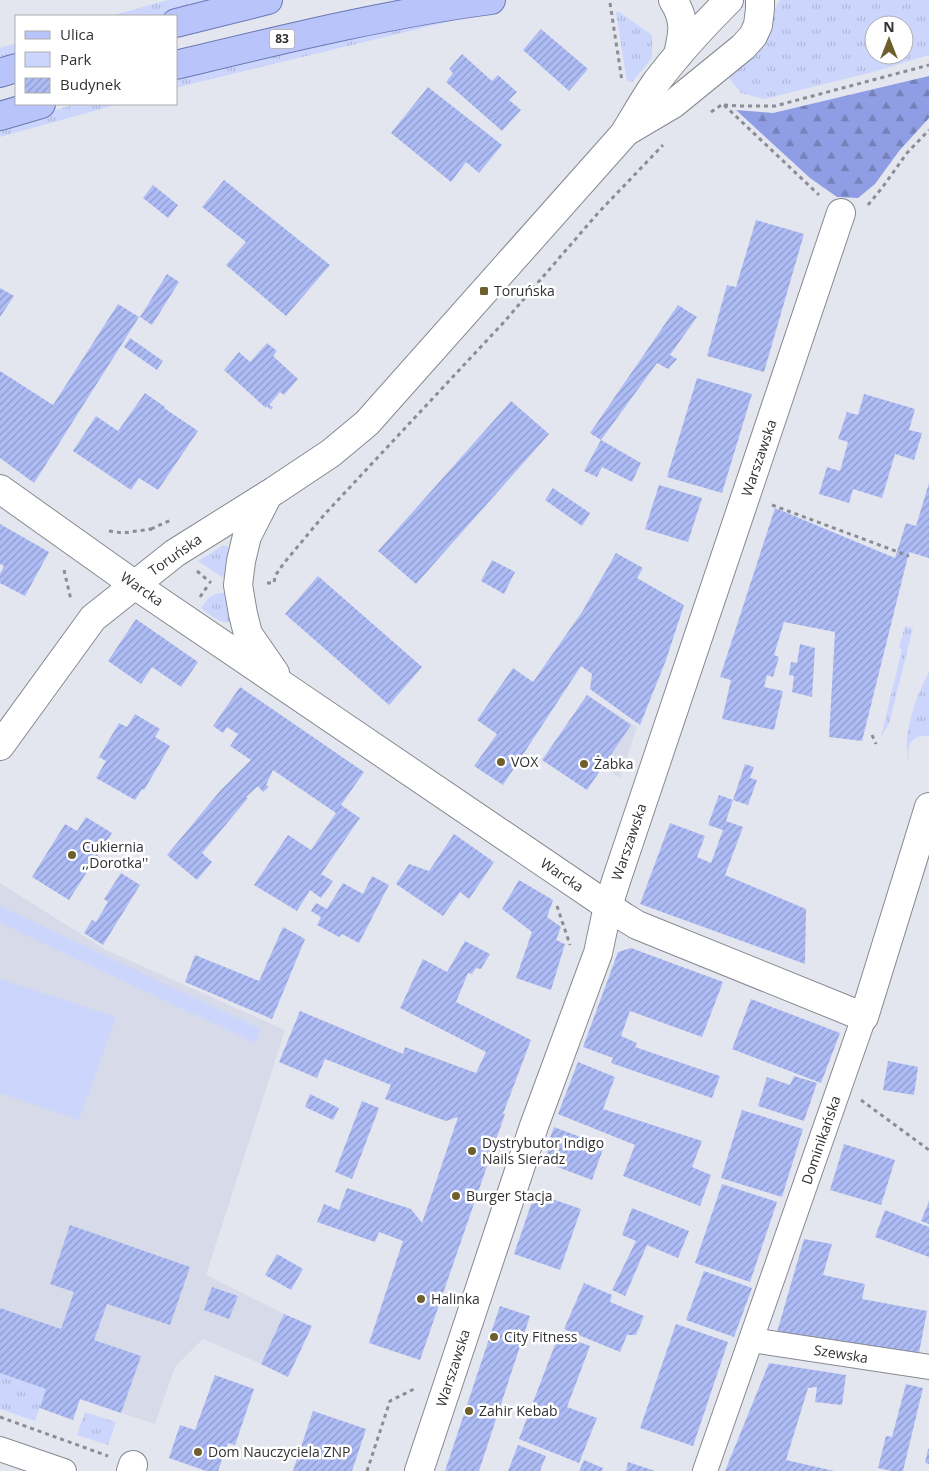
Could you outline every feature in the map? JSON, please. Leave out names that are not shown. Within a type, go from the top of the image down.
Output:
[{"type":"main road","points":[[178,22],[268,0]]},
{"type":"main road","name":"83","points":[[178,65],[351,25],[491,0]]},
{"type":"main road","points":[[0,73],[15,68]]},
{"type":"main road","points":[[0,116],[37,105]]},
{"type":"street","name":"Toruńska","points":[[673,0],[682,19],[683,34],[678,55]]},
{"type":"street","name":"Toruńska","points":[[0,746],[93,618],[176,552],[268,496],[331,453],[367,423],[624,134],[656,83],[678,55],[729,0]]},
{"type":"street","name":"Toruńska","points":[[624,134],[673,104],[743,47],[753,36],[758,25],[760,0]]},
{"type":"street","name":"Warszawska","points":[[419,1471],[534,1126],[598,953],[608,906],[841,213]]},
{"type":"street","name":"Warcka","points":[[0,489],[135,584],[637,925],[864,1017]]},
{"type":"street","name":"Warcka","points":[[268,496],[247,536],[238,585],[248,634],[285,686]]},
{"type":"street","name":"Dominikańska","points":[[705,1471],[864,1017],[929,807]]},
{"type":"street","name":"Szewska","points":[[752,1340],[929,1367]]},
{"type":"street","points":[[0,1449],[64,1471]]},
{"type":"path","points":[[610,3],[623,89]]},
{"type":"path","points":[[723,104],[775,106],[929,65]]},
{"type":"path","points":[[719,98],[812,189],[841,213],[869,204],[907,153],[929,130]]},
{"type":"path","points":[[746,495],[909,556]]},
{"type":"path","points":[[151,529],[176,517]]},
{"type":"path","points":[[872,735],[876,744]]},
{"type":"path","points":[[555,899],[572,950],[574,942]]},
{"type":"path","points":[[857,1098],[929,1150]]},
{"type":"path","points":[[367,1471],[390,1401],[419,1386]]},
{"type":"path","points":[[0,1418],[132,1468]]},
{"type":"shaded area","points":[[587,695],[637,727],[620,778],[559,736]]},
{"type":"shaded area","points":[[0,883],[106,950],[285,1030],[206,1275],[284,1314],[261,1364],[203,1339],[175,1367],[155,1424],[80,1399],[73,1420],[40,1408],[0,1373]]},
{"type":"green space","points":[[168,0],[231,0],[172,15],[114,15]]},
{"type":"green space","points":[[780,0],[929,0],[929,55],[914,60],[914,15],[864,15],[864,65],[896,65],[764,99],[741,93],[726,74]]},
{"type":"green space","points":[[616,12],[619,12],[652,35],[652,58],[632,82],[627,81]]},
{"type":"green space","points":[[472,16],[178,88],[178,75],[267,52]]},
{"type":"green space","points":[[15,43],[15,59],[0,64],[0,48]]},
{"type":"green space","points":[[929,76],[929,118],[899,151],[875,184],[858,198],[837,197],[810,178],[736,110],[773,113]]},
{"type":"green space","points":[[73,105],[115,105],[0,137],[0,126]]},
{"type":"green space","points":[[225,545],[230,548],[225,579],[198,561]]},
{"type":"green space","points":[[231,592],[233,621],[220,621],[201,608],[213,595]]},
{"type":"green space","points":[[905,626],[913,628],[889,724],[881,737],[902,649],[899,648]]},
{"type":"green space","points":[[929,672],[929,736],[918,737],[911,742],[908,750],[908,761],[907,740],[910,720],[921,688]]},
{"type":"green space","points":[[0,906],[261,1029],[255,1043],[0,923]]},
{"type":"green space","points":[[0,979],[116,1017],[79,1120],[0,1093]]},
{"type":"green space","points":[[0,1373],[46,1389],[35,1421],[0,1409]]},
{"type":"green space","points":[[85,1412],[116,1422],[108,1445],[77,1435]]},
{"type":"building","points":[[541,29],[588,69],[569,91],[523,50]]},
{"type":"building","points":[[462,54],[492,81],[498,75],[517,92],[509,100],[521,110],[502,131],[446,82],[453,73],[449,69]]},
{"type":"building","points":[[428,87],[502,145],[479,173],[466,162],[451,182],[391,133]]},
{"type":"building","points":[[224,180],[330,265],[286,316],[226,265],[246,242],[202,207]]},
{"type":"building","points":[[153,185],[178,205],[168,218],[143,198]]},
{"type":"building","points":[[756,220],[804,234],[764,372],[707,356],[727,285],[736,287]]},
{"type":"building","points":[[167,274],[179,282],[152,325],[140,317]]},
{"type":"building","points":[[0,288],[14,296],[0,317]]},
{"type":"building","points":[[118,304],[139,317],[34,483],[0,458],[0,371],[53,405]]},
{"type":"building","points":[[678,305],[697,317],[670,355],[677,359],[668,369],[657,363],[601,440],[590,433]]},
{"type":"building","points":[[130,338],[163,361],[157,370],[124,347]]},
{"type":"building","points":[[267,343],[277,351],[273,356],[298,379],[284,395],[280,392],[269,405],[273,407],[271,410],[267,406],[266,408],[224,370],[239,352],[250,362]]},
{"type":"building","points":[[697,378],[752,394],[722,493],[667,477]]},
{"type":"building","points":[[145,393],[198,431],[158,490],[139,478],[131,490],[73,451],[96,416],[118,431]]},
{"type":"building","points":[[864,394],[915,409],[909,430],[922,433],[914,460],[895,454],[882,498],[853,489],[849,503],[819,494],[827,467],[840,471],[848,442],[838,439],[847,412],[858,415]]},
{"type":"building","points":[[511,401],[549,434],[416,584],[378,551]]},
{"type":"building","points":[[601,440],[641,463],[632,482],[602,467],[597,477],[584,471]]},
{"type":"building","points":[[929,483],[929,558],[909,552],[862,741],[829,737],[835,632],[784,622],[774,655],[779,657],[773,677],[767,675],[764,687],[783,691],[774,730],[722,719],[731,680],[720,677],[775,508],[895,558],[906,523],[916,526]]},
{"type":"building","points":[[659,485],[702,498],[688,542],[645,529]]},
{"type":"building","points":[[553,488],[590,513],[582,526],[545,500]]},
{"type":"building","points":[[0,524],[49,552],[25,596],[0,583],[0,574],[4,566],[0,564]]},
{"type":"building","points":[[616,553],[643,568],[637,578],[684,605],[666,660],[640,725],[590,689],[592,674],[581,666],[503,785],[474,766],[497,734],[477,720],[513,668],[533,682],[582,612]]},
{"type":"building","points":[[492,560],[515,572],[504,594],[481,581]]},
{"type":"building","points":[[318,576],[422,667],[389,705],[285,614]]},
{"type":"building","points":[[136,619],[198,662],[181,687],[152,667],[141,684],[108,661]]},
{"type":"building","points":[[800,644],[815,648],[812,697],[792,692],[794,676],[789,675],[791,662],[797,663]]},
{"type":"building","points":[[240,687],[364,772],[341,805],[360,818],[321,874],[333,881],[321,898],[310,890],[297,911],[254,885],[288,835],[311,850],[336,813],[273,770],[266,785],[269,787],[263,792],[258,786],[246,797],[248,798],[202,853],[212,862],[197,880],[167,855],[220,791],[251,760],[230,746],[238,734],[227,727],[223,733],[213,726]]},
{"type":"building","points":[[587,695],[631,725],[587,790],[542,760]]},
{"type":"building","points":[[135,714],[160,729],[155,737],[170,746],[144,790],[142,789],[135,800],[96,778],[106,761],[99,757],[119,723],[127,727]]},
{"type":"building","points":[[745,764],[754,767],[750,778],[757,780],[748,805],[733,800]]},
{"type":"building","points":[[719,795],[733,800],[726,821],[743,827],[725,875],[806,909],[805,964],[640,904],[670,823],[705,836],[697,857],[711,863],[723,830],[708,825]]},
{"type":"building","name":"Cukiernia ,,Dorotka''","points":[[86,817],[112,833],[69,900],[32,877],[65,824],[77,831]]},
{"type":"building","points":[[454,834],[494,862],[469,899],[460,892],[443,916],[396,884],[409,864],[429,871]]},
{"type":"building","points":[[121,873],[140,885],[103,945],[84,933],[92,920],[96,922],[108,902],[104,899]]},
{"type":"building","points":[[372,876],[389,885],[359,943],[342,934],[339,937],[317,925],[321,917],[311,911],[316,903],[327,909],[343,883],[363,894]]},
{"type":"building","points":[[519,880],[553,900],[547,917],[561,927],[556,940],[565,944],[551,990],[516,978],[532,932],[502,909]]},
{"type":"building","points":[[283,927],[305,939],[272,1019],[185,982],[195,955],[259,981]]},
{"type":"building","points":[[465,941],[490,954],[481,969],[476,968],[472,974],[468,973],[456,1002],[531,1040],[503,1114],[505,1114],[420,1360],[369,1343],[403,1241],[379,1232],[375,1242],[317,1222],[324,1204],[339,1210],[347,1188],[411,1209],[422,1223],[458,1117],[446,1121],[385,1099],[391,1085],[325,1059],[317,1078],[279,1062],[300,1011],[403,1054],[405,1047],[476,1073],[486,1052],[400,1008],[423,959],[447,972]]},
{"type":"building","points":[[631,948],[723,982],[702,1037],[630,1011],[621,1036],[637,1043],[635,1047],[720,1076],[712,1098],[611,1063],[613,1058],[583,1047],[618,952]]},
{"type":"building","points":[[751,999],[840,1033],[821,1083],[732,1049]]},
{"type":"building","points":[[888,1061],[918,1067],[914,1095],[883,1090]]},
{"type":"building","points":[[578,1062],[615,1077],[603,1109],[702,1141],[692,1167],[711,1175],[700,1206],[623,1176],[635,1145],[558,1114]]},
{"type":"building","points":[[794,1076],[817,1083],[804,1121],[758,1106],[767,1077],[790,1085]]},
{"type":"building","points":[[310,1094],[339,1108],[333,1120],[305,1107]]},
{"type":"building","points":[[362,1101],[379,1108],[352,1179],[335,1172]]},
{"type":"building","points":[[742,1110],[803,1129],[782,1197],[721,1178]]},
{"type":"building","points":[[554,1127],[604,1146],[592,1180],[544,1162]]},
{"type":"building","points":[[844,1144],[895,1160],[881,1205],[830,1190]]},
{"type":"building","points":[[722,1184],[777,1202],[750,1282],[695,1263]]},
{"type":"building","points":[[535,1193],[581,1209],[560,1270],[514,1254]]},
{"type":"building","points":[[929,1201],[929,1224],[921,1221]]},
{"type":"building","points":[[632,1208],[689,1231],[678,1258],[647,1245],[625,1296],[612,1290],[636,1241],[622,1235]]},
{"type":"building","points":[[885,1210],[929,1227],[929,1257],[875,1237]]},
{"type":"building","points":[[70,1225],[190,1267],[170,1325],[107,1304],[94,1340],[141,1356],[121,1413],[80,1399],[73,1420],[40,1408],[46,1389],[0,1373],[0,1308],[61,1329],[74,1292],[50,1284]]},
{"type":"building","points":[[804,1239],[832,1244],[823,1275],[865,1284],[862,1299],[927,1311],[918,1358],[777,1332]]},
{"type":"building","points":[[277,1254],[303,1269],[291,1290],[265,1275]]},
{"type":"building","points":[[704,1271],[752,1288],[734,1337],[686,1320]]},
{"type":"building","points":[[584,1283],[612,1295],[610,1302],[644,1316],[636,1335],[627,1335],[620,1352],[564,1329]]},
{"type":"building","points":[[212,1287],[238,1296],[229,1319],[204,1310]]},
{"type":"building","points":[[500,1306],[530,1316],[479,1471],[445,1471]]},
{"type":"building","points":[[284,1314],[312,1326],[288,1377],[261,1364]]},
{"type":"building","points":[[676,1324],[728,1342],[693,1446],[640,1428]]},
{"type":"building","points":[[559,1334],[590,1346],[567,1407],[597,1418],[579,1463],[519,1439]]},
{"type":"building","points":[[769,1363],[846,1375],[842,1405],[815,1402],[817,1387],[808,1388],[786,1460],[834,1471],[725,1471]]},
{"type":"building","points":[[215,1375],[254,1389],[235,1445],[228,1443],[218,1471],[206,1471],[169,1458],[180,1425],[195,1430]]},
{"type":"building","points":[[906,1384],[923,1388],[903,1471],[878,1468],[886,1436],[892,1437]]},
{"type":"building","points":[[313,1411],[366,1429],[352,1471],[293,1471]]},
{"type":"building","points":[[518,1445],[546,1456],[540,1471],[508,1471]]},
{"type":"building","points":[[929,1449],[929,1464],[925,1463]]},
{"type":"building","points":[[584,1460],[603,1468],[602,1471],[579,1471]]},
{"type":"building","points":[[628,1462],[655,1471],[626,1471]]},
{"type":"place","name":"Toruńska","points":[[484,291]]},
{"type":"place","name":"VOX","points":[[501,762]]},
{"type":"place","name":"Żabka","points":[[584,764]]},
{"type":"place","name":"Cukiernia ,,Dorotka''","points":[[72,855]]},
{"type":"place","name":"Dystrybutor Indigo Nails Sieradz","points":[[472,1151]]},
{"type":"place","name":"Burger Stacja","points":[[456,1196]]},
{"type":"place","name":"Halinka","points":[[421,1299]]},
{"type":"place","name":"City Fitness","points":[[494,1337]]},
{"type":"place","name":"Zahir Kebab","points":[[469,1411]]},
{"type":"place","name":"Dom Nauczyciela ZNP","points":[[198,1452]]}]
